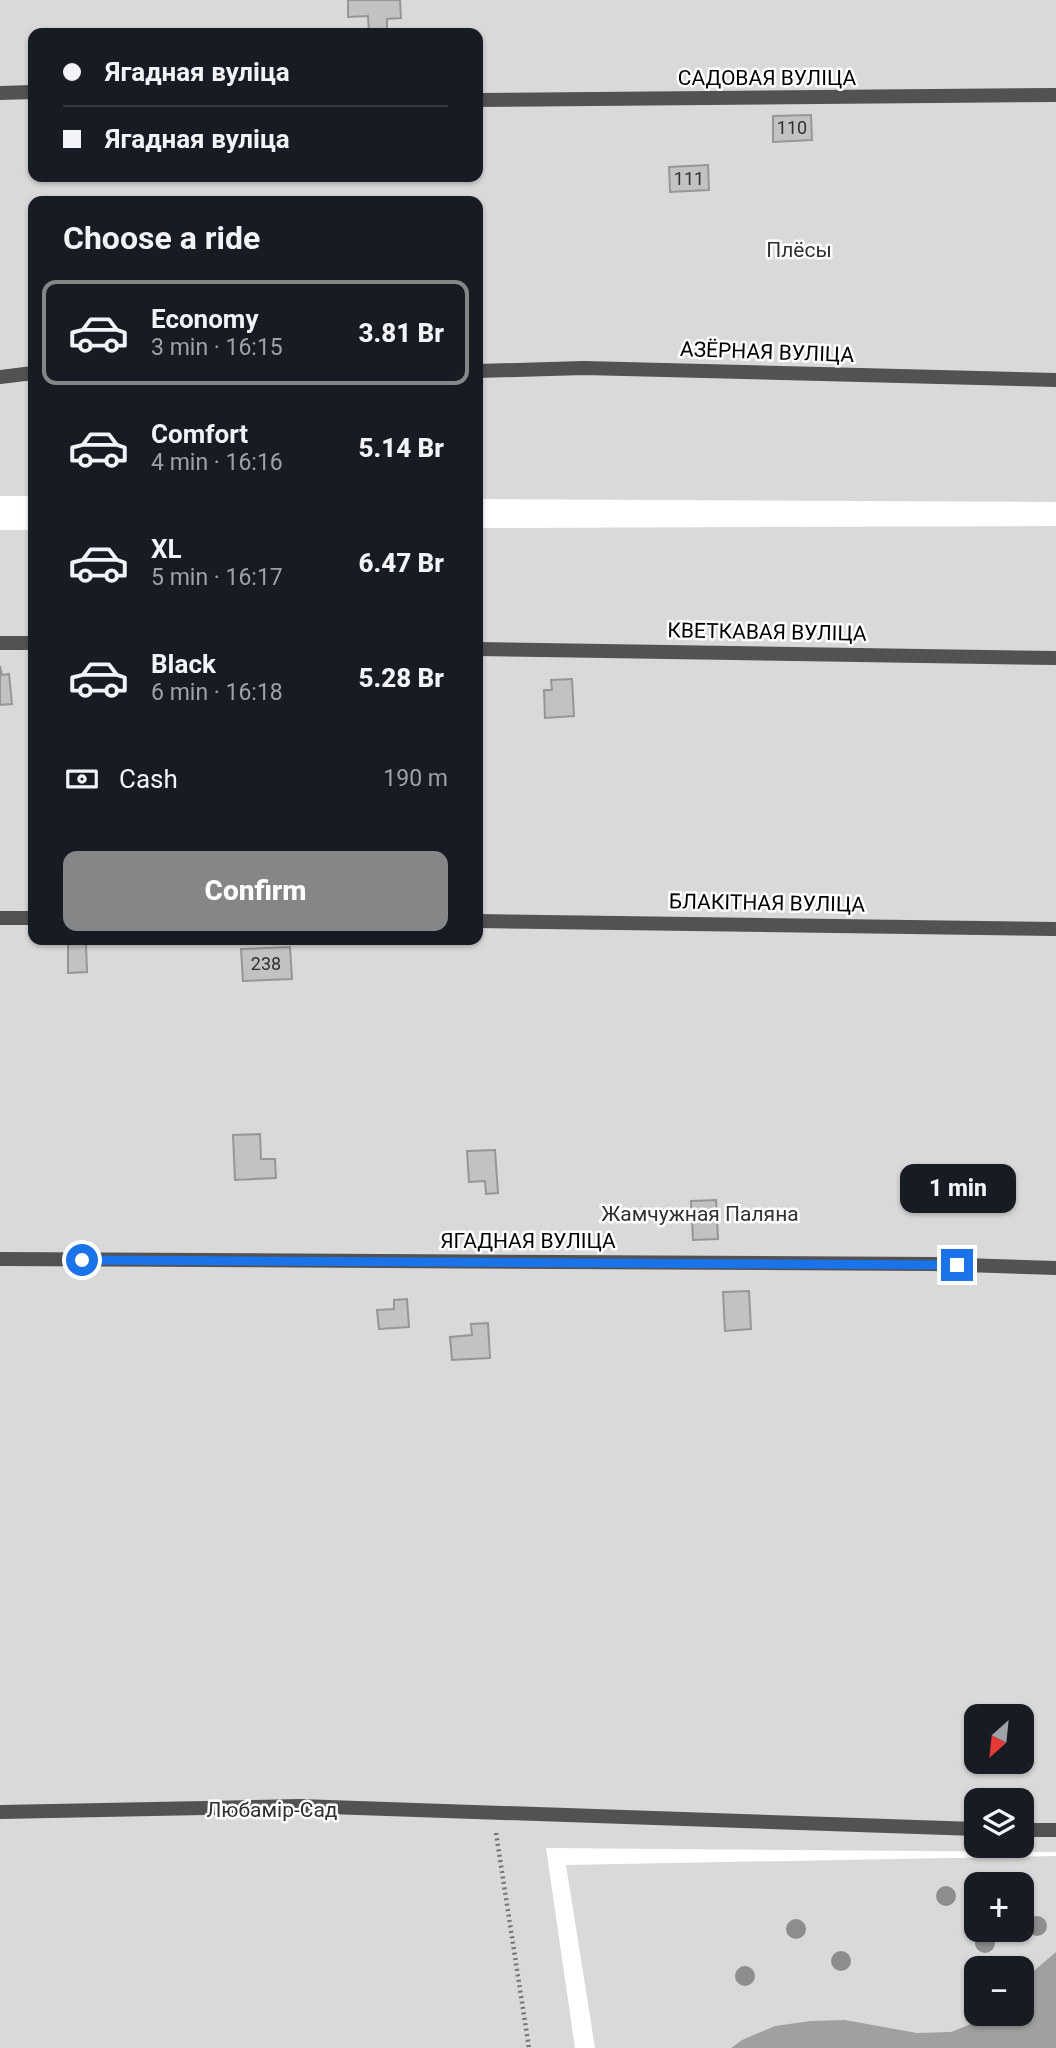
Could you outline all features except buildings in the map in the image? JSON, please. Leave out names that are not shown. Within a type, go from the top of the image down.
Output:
[{"type":"street","points":[[0,93],[28,92]]},
{"type":"street","name":"САДОВАЯ ВУЛІЦА","points":[[483,100],[852,99],[1056,95]]},
{"type":"street","name":"АЗЁРНАЯ ВУЛІЦА","points":[[483,371],[584,368],[1056,380]]},
{"type":"street","points":[[0,377],[28,374]]},
{"type":"street","points":[[0,643],[28,643]]},
{"type":"street","name":"КВЕТКАВАЯ ВУЛІЦА","points":[[483,649],[1056,658]]},
{"type":"street","points":[[0,918],[28,918]]},
{"type":"street","name":"БЛАКІТНАЯ ВУЛІЦА","points":[[483,921],[1056,929]]},
{"type":"street","name":"ЯГАДНАЯ ВУЛІЦА","points":[[0,1259],[933,1264],[1056,1268]]},
{"type":"street","points":[[0,1812],[300,1806],[964,1829]]},
{"type":"street","points":[[1034,1830],[1056,1830]]},
{"type":"path","points":[[492,1811],[529,2048]]},
{"type":"green space","name":"Плёсы","points":[[0,0],[1056,0],[1056,502],[483,499],[483,196],[28,196],[28,496],[0,496]]},
{"type":"green space","name":"Жамчужная Паляна","points":[[1056,526],[1056,1852],[1034,1852],[1034,1788],[964,1788],[964,1851],[546,1848],[575,2048],[0,2048],[0,530],[28,530],[28,945],[483,945],[483,528]]},
{"type":"green space","points":[[1056,1856],[1056,2048],[595,2048],[566,1865]]},
{"type":"shaded area","points":[[1056,1952],[1056,2048],[731,2048],[742,2040],[775,2026],[810,2021],[845,2020],[917,2033],[951,2032],[966,2026],[1034,2026],[1034,1971]]},
{"type":"route","points":[[82,1260],[957,1265]]},
{"type":"park label","name":"Любамір-Сад","points":[[272,1810]]}]
